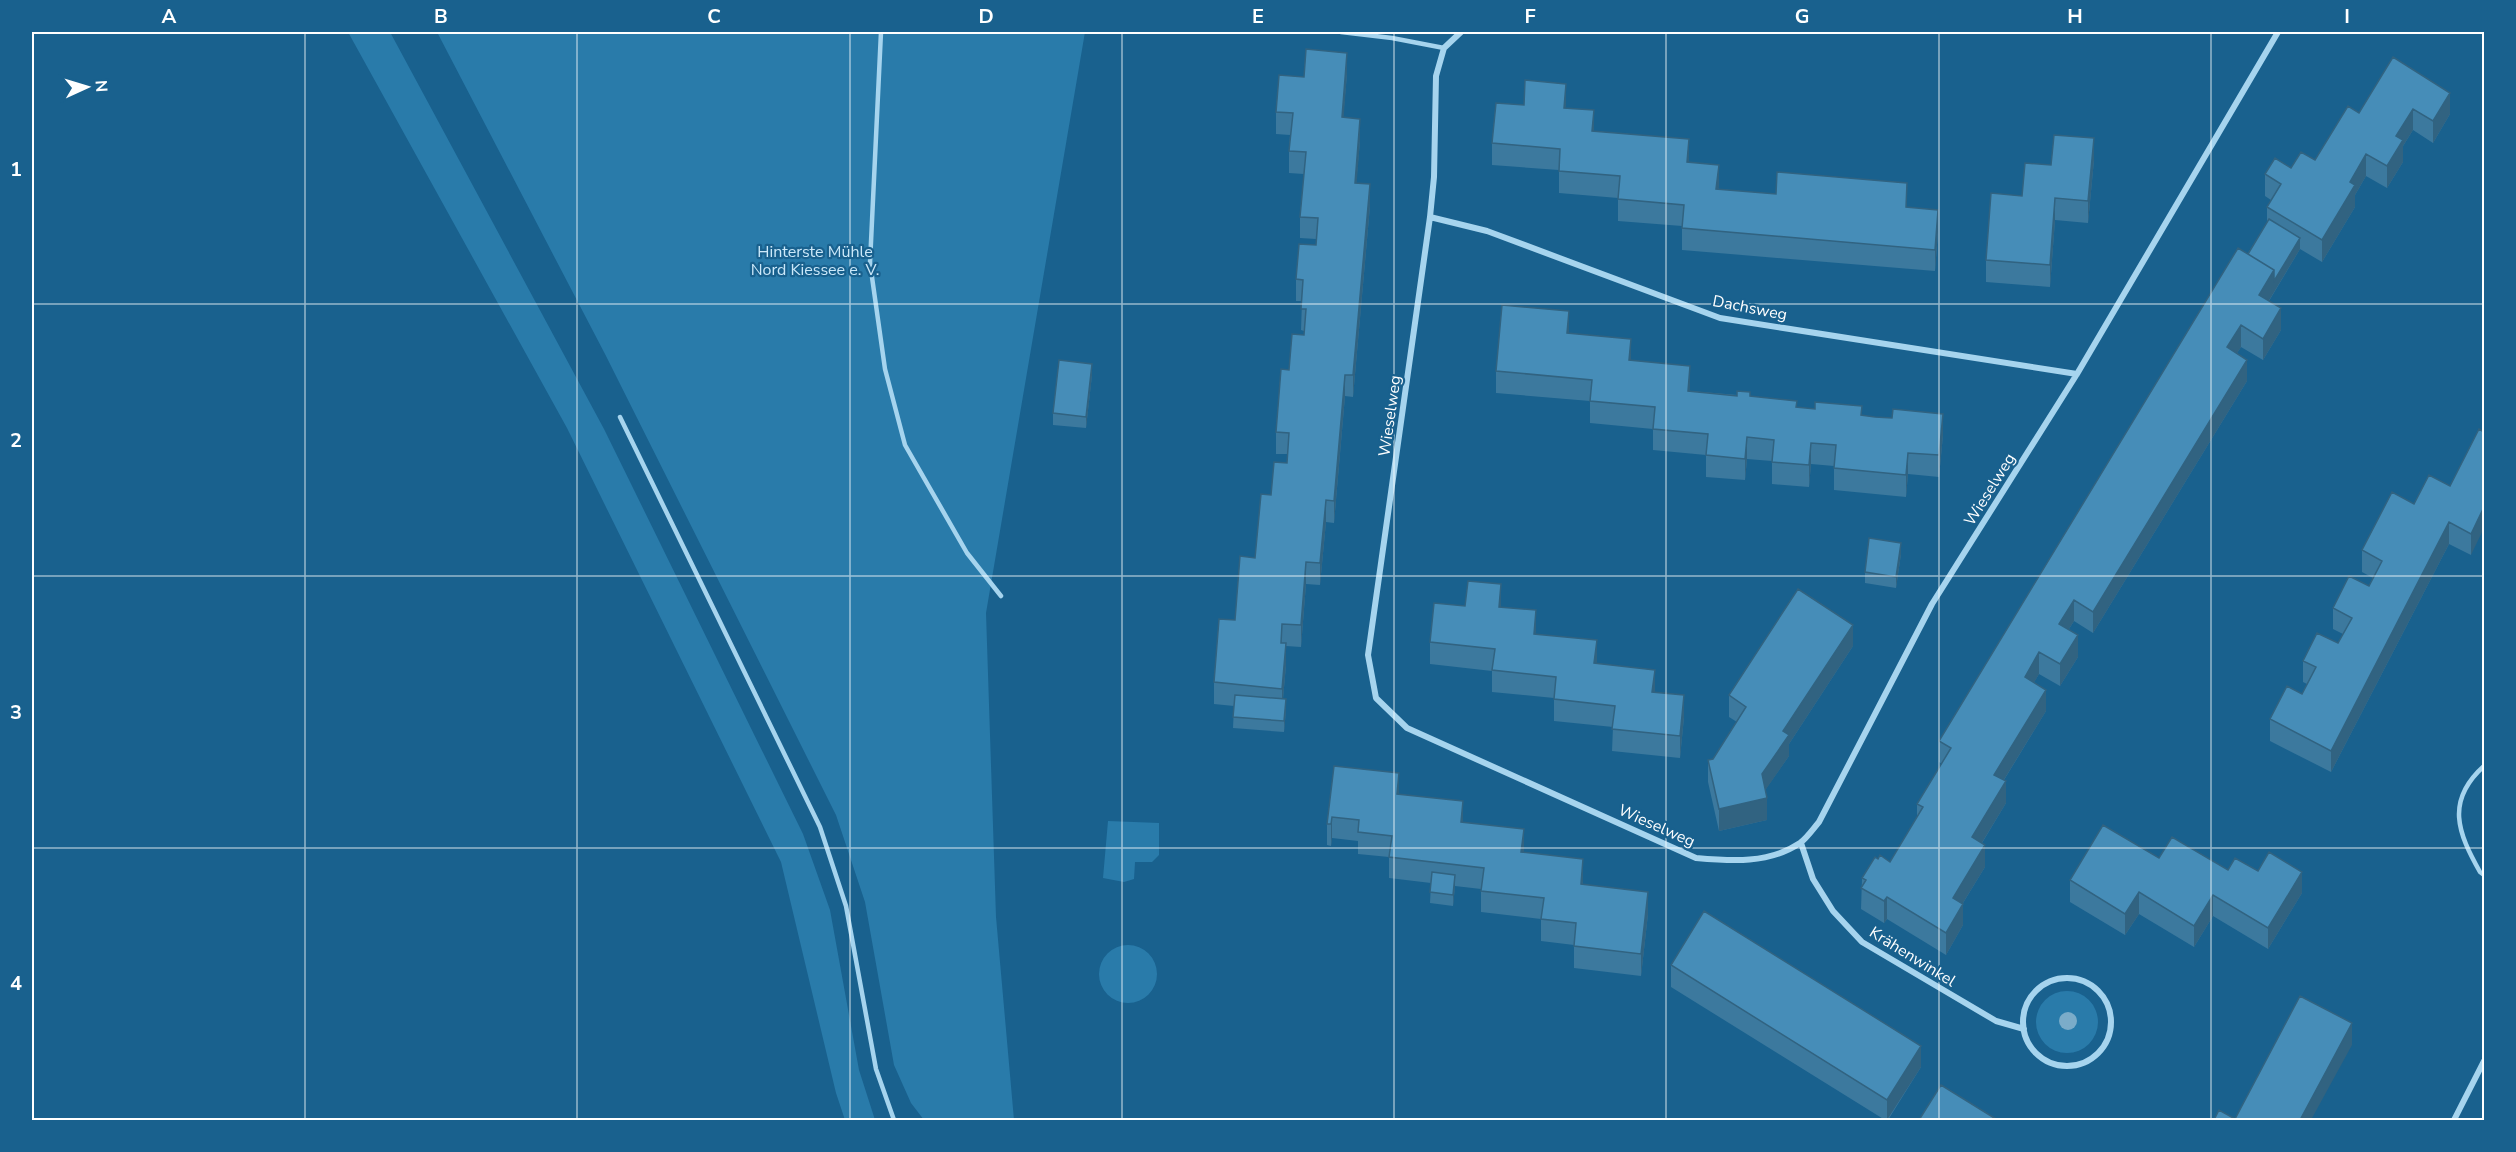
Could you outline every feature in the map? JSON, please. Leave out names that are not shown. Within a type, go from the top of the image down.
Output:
[{"type":"street","points":[[1444,48],[1461,32]]},
{"type":"street","name":"Wieselweg","points":[[1444,48],[1436,76],[1434,177],[1430,217],[1368,655],[1376,698],[1407,728],[1696,858],[1734,861],[1773,856],[1801,843],[1819,822],[1932,604],[2077,374],[2278,32]]},
{"type":"street","name":"Dachsweg","points":[[1430,217],[1487,231],[1720,318],[2077,374]]},
{"type":"street","name":"Krähenwinkel","points":[[1801,843],[1813,879],[1833,910],[1862,942],[1996,1022],[2024,1029]]},
{"type":"street","points":[[2064,978],[2091,985],[2102,995],[2109,1008],[2111,1022],[2109,1036],[2102,1049],[2091,1060],[2067,1067],[2043,1059],[2034,1051],[2024,1029],[2023,1015],[2037,990],[2049,982],[2064,978]]},
{"type":"street","points":[[2454,1120],[2484,1061]]},
{"type":"lane","points":[[881,32],[870,263],[885,369],[905,445],[967,553],[1001,596]]},
{"type":"lane","points":[[1341,32],[1392,38],[1444,48]]},
{"type":"lane","points":[[620,417],[820,827],[846,906],[876,1069],[894,1120]]},
{"type":"lane","points":[[2484,766],[2471,778],[2459,806],[2462,840],[2484,875]]},
{"type":"green space","points":[[348,32],[390,32],[604,429],[803,834],[830,910],[859,1070],[875,1120],[845,1120],[836,1093],[781,862],[567,428]]},
{"type":"green space","name":"Hinterste Mühle Nord Kiessee e. V.","points":[[437,32],[1085,32],[986,613],[996,917],[1014,1120],[924,1120],[911,1103],[894,1065],[865,902],[836,815],[605,354]]},
{"type":"green space","points":[[1108,821],[1159,823],[1159,855],[1152,862],[1135,862],[1134,879],[1124,882],[1103,878]]},
{"type":"green space","points":[[1122,945],[1134,945],[1149,953],[1157,968],[1157,980],[1149,995],[1134,1003],[1122,1003],[1107,995],[1099,980],[1099,968],[1107,953]]},
{"type":"green space","points":[[2067,991],[2089,1000],[2098,1022],[2089,1044],[2067,1053],[2045,1044],[2036,1022],[2045,1000]]},
{"type":"building","points":[[1306,49],[1347,53],[1342,117],[1360,119],[1355,183],[1370,184],[1353,375],[1345,375],[1334,501],[1326,500],[1320,563],[1306,562],[1301,625],[1282,624],[1281,643],[1286,643],[1282,689],[1214,682],[1219,619],[1235,620],[1240,556],[1255,558],[1261,494],[1271,495],[1274,462],[1287,463],[1289,433],[1276,432],[1281,369],[1289,370],[1292,334],[1304,335],[1306,309],[1301,309],[1303,280],[1296,279],[1299,244],[1316,245],[1318,218],[1300,217],[1306,152],[1289,151],[1293,113],[1276,112],[1279,75],[1304,77]]},
{"type":"building","points":[[2393,57],[2450,93],[2433,121],[2413,109],[2396,136],[2403,140],[2387,166],[2366,154],[2350,182],[2355,185],[2322,240],[2267,207],[2281,184],[2265,174],[2275,158],[2291,168],[2301,152],[2315,160],[2348,106],[2359,113]]},
{"type":"building","points":[[1525,80],[1566,84],[1564,108],[1594,110],[1592,131],[1689,139],[1687,162],[1719,165],[1716,189],[1776,194],[1777,172],[1907,183],[1906,207],[1938,210],[1935,250],[1682,228],[1684,205],[1618,199],[1620,176],[1559,171],[1560,149],[1492,143],[1496,103],[1524,105]]},
{"type":"building","points":[[2054,135],[2094,138],[2088,201],[2055,198],[2050,265],[1986,260],[1991,193],[2022,196],[2025,163],[2051,165]]},
{"type":"building","points":[[2269,219],[2300,238],[2274,281],[2274,270],[2248,254]]},
{"type":"building","points":[[2238,248],[2274,270],[2259,295],[2281,308],[2263,339],[2241,325],[2227,347],[2247,360],[2093,612],[2074,600],[2059,624],[2078,635],[2060,664],[2039,652],[2025,677],[2046,690],[1994,775],[2006,781],[1972,837],[1985,845],[1953,898],[1963,904],[1946,933],[1887,897],[1884,901],[1861,888],[1866,880],[1862,878],[1875,857],[1878,859],[1880,855],[1890,862],[1923,807],[1917,804],[1951,748],[1939,741]]},
{"type":"building","points":[[1502,305],[1569,311],[1567,333],[1631,339],[1629,360],[1690,366],[1688,391],[1737,396],[1737,391],[1750,392],[1750,396],[1797,401],[1796,407],[1815,409],[1815,402],[1862,406],[1861,415],[1875,417],[1892,418],[1893,409],[1943,414],[1939,455],[1908,453],[1906,475],[1834,468],[1836,445],[1811,443],[1809,465],[1772,462],[1774,440],[1747,437],[1745,459],[1706,455],[1708,434],[1653,429],[1655,407],[1590,401],[1592,380],[1496,371]]},
{"type":"building","points":[[1059,360],[1092,364],[1086,417],[1053,413]]},
{"type":"building","points":[[2479,429],[2484,432],[2484,507],[2471,534],[2449,522],[2331,751],[2270,719],[2287,686],[2302,694],[2316,667],[2303,661],[2317,633],[2338,643],[2352,618],[2333,608],[2349,576],[2369,586],[2382,561],[2362,550],[2392,492],[2414,504],[2429,475],[2450,486]]},
{"type":"building","points":[[1869,538],[1901,543],[1896,577],[1865,572]]},
{"type":"building","points":[[1468,581],[1501,584],[1499,607],[1536,610],[1534,634],[1597,640],[1594,663],[1655,670],[1652,692],[1684,695],[1680,736],[1612,729],[1615,706],[1554,699],[1556,677],[1492,670],[1495,649],[1430,642],[1434,603],[1465,606]]},
{"type":"building","points":[[1798,589],[1853,625],[1783,731],[1789,735],[1762,774],[1767,798],[1719,809],[1708,760],[1713,759],[1746,707],[1729,695]]},
{"type":"building","points":[[1235,695],[1286,699],[1284,721],[1233,717]]},
{"type":"building","points":[[1334,766],[1399,773],[1397,794],[1463,801],[1461,822],[1524,829],[1521,852],[1583,859],[1581,884],[1648,892],[1641,954],[1574,946],[1576,923],[1541,919],[1544,898],[1481,891],[1484,868],[1389,857],[1392,836],[1358,832],[1359,820],[1332,817],[1331,824],[1327,824]]},
{"type":"building","points":[[2103,825],[2159,858],[2172,837],[2228,870],[2235,858],[2258,871],[2269,852],[2302,872],[2268,928],[2213,895],[2194,926],[2139,892],[2125,914],[2070,880]]},
{"type":"building","points":[[1432,872],[1455,875],[1453,895],[1430,892]]},
{"type":"building","points":[[1704,911],[1921,1046],[1887,1100],[1671,965]]},
{"type":"building","points":[[2300,996],[2352,1023],[2300,1120],[2214,1120],[2219,1110],[2235,1119]]},
{"type":"building","points":[[1941,1085],[1996,1119],[1919,1120]]}]
